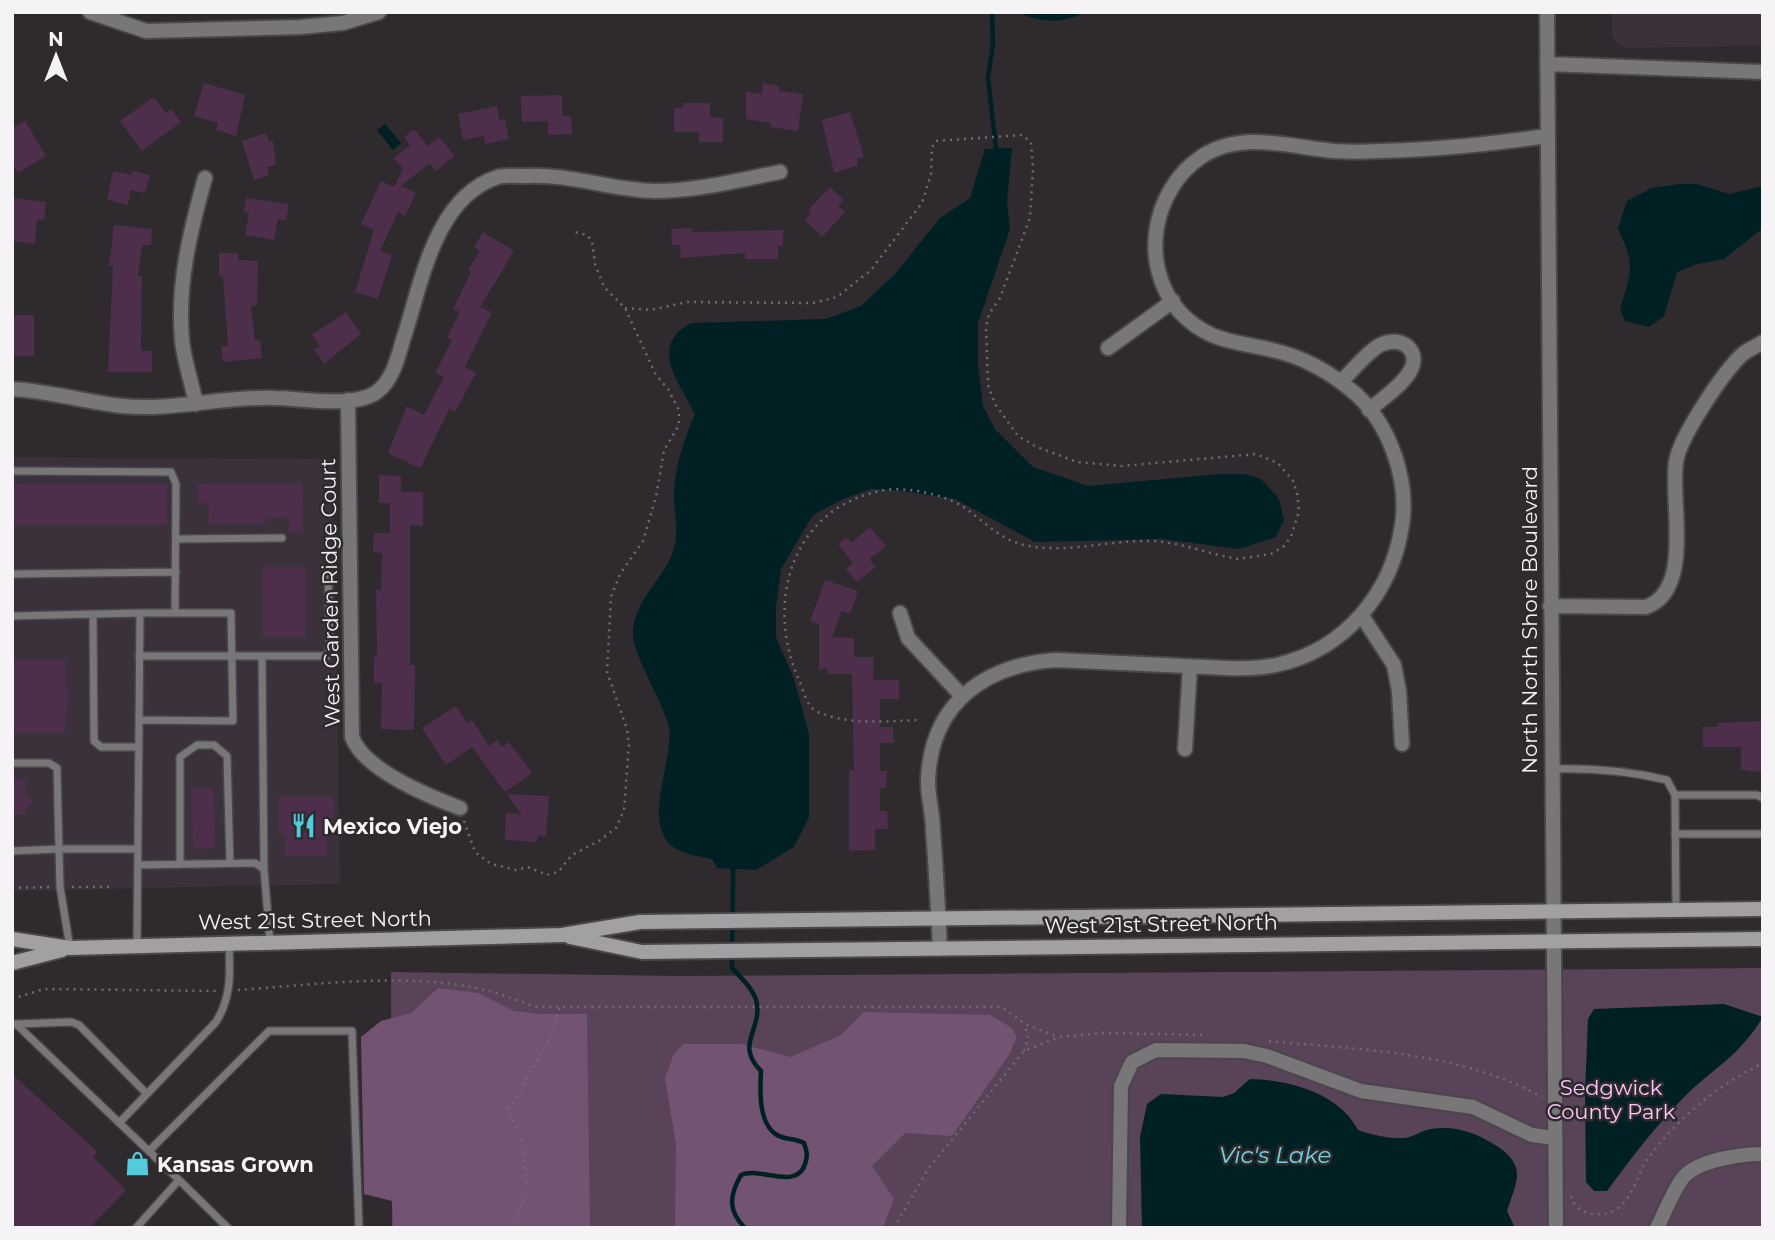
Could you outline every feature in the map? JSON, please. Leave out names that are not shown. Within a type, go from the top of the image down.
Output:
[{"type":"main road","name":"West 21st Street North","points":[[12,939],[70,948],[562,935],[640,922],[1763,909]]},
{"type":"main road","name":"West 21st Street North","points":[[562,935],[642,952],[1763,939]]},
{"type":"main road","name":"West 21st Street North","points":[[12,963],[70,948]]},
{"type":"street","points":[[90,12],[146,31],[300,27],[343,23],[379,12]]},
{"type":"street","name":"North North Shore Boulevard","points":[[1547,12],[1556,1228]]},
{"type":"street","points":[[1547,64],[1763,72]]},
{"type":"street","points":[[940,948],[928,782],[939,728],[945,715],[962,696],[1005,669],[1031,662],[1056,660],[1239,668],[1295,660],[1335,638],[1362,616],[1379,595],[1400,543],[1405,511],[1402,479],[1393,450],[1369,410],[1341,382],[1299,358],[1217,340],[1179,311],[1172,301],[1162,286],[1156,258],[1156,226],[1166,196],[1184,172],[1203,156],[1230,145],[1254,142],[1334,151],[1378,151],[1466,148],[1547,136]]},
{"type":"street","points":[[12,389],[46,391],[122,406],[177,407],[231,398],[348,400],[377,393],[387,381],[437,237],[455,208],[474,190],[498,177],[559,176],[653,191],[706,187],[780,172]]},
{"type":"street","points":[[196,404],[182,342],[181,294],[185,254],[205,178]]},
{"type":"street","points":[[1108,348],[1172,301]]},
{"type":"street","points":[[1341,382],[1380,345],[1399,341],[1408,344],[1413,354],[1411,371],[1369,410]]},
{"type":"street","points":[[1550,606],[1646,607],[1658,602],[1670,588],[1675,570],[1676,462],[1681,443],[1726,372],[1745,352],[1763,342]]},
{"type":"street","name":"West Garden Ridge Court","points":[[348,400],[352,737],[356,749],[380,768],[427,796],[460,808]]},
{"type":"street","points":[[900,613],[908,638],[962,696]]},
{"type":"street","points":[[1362,616],[1394,665],[1399,691],[1402,744]]},
{"type":"street","points":[[1185,749],[1191,666]]},
{"type":"street","points":[[1119,1228],[1121,1086],[1132,1062],[1156,1050],[1244,1051],[1267,1056],[1361,1091],[1473,1107],[1532,1135],[1555,1138]]},
{"type":"street","points":[[1657,1228],[1683,1178],[1693,1169],[1736,1154],[1763,1154]]},
{"type":"lane","points":[[12,471],[171,472],[176,484],[175,613]]},
{"type":"lane","points":[[176,539],[282,538]]},
{"type":"lane","points":[[12,573],[176,572]]},
{"type":"lane","points":[[139,656],[327,656],[330,646],[328,576]]},
{"type":"lane","points":[[137,946],[140,613]]},
{"type":"lane","points":[[12,616],[231,613],[233,721],[139,720]]},
{"type":"lane","points":[[93,614],[94,741],[101,747],[139,747]]},
{"type":"lane","points":[[262,656],[264,869],[270,942]]},
{"type":"lane","points":[[180,864],[180,757],[197,745],[214,745],[227,756],[230,863]]},
{"type":"lane","points":[[12,763],[49,763],[57,768],[60,887],[70,948]]},
{"type":"lane","points":[[1551,769],[1595,768],[1635,772],[1667,780],[1675,795],[1676,910]]},
{"type":"lane","points":[[1675,795],[1757,795],[1763,798]]},
{"type":"lane","points":[[1675,834],[1763,834]]},
{"type":"lane","points":[[12,851],[138,849]]},
{"type":"lane","points":[[138,865],[255,863],[264,869]]},
{"type":"lane","points":[[120,1122],[216,1022],[230,990],[229,943]]},
{"type":"lane","points":[[14,1024],[71,1023],[79,1026],[146,1093]]},
{"type":"lane","points":[[14,1024],[120,1122],[228,1228]]},
{"type":"lane","points":[[149,1150],[269,1031],[352,1031],[359,1228]]},
{"type":"lane","points":[[136,1228],[179,1180]]},
{"type":"path","points":[[625,308],[650,310],[687,302],[814,303],[837,298],[871,270],[922,203],[931,174],[932,147],[936,141],[1015,135],[1029,137],[1033,207],[1000,298],[989,314],[985,338],[988,384],[1008,425],[1037,447],[1077,462],[1100,466],[1184,462],[1242,454],[1268,457],[1286,471],[1293,481],[1299,511],[1291,537],[1283,547],[1254,559],[1238,559],[1155,541],[1049,550],[1026,545],[988,527],[960,505],[899,489],[873,493],[836,508],[813,529],[801,547],[785,588],[783,627],[796,673],[811,708],[818,712],[831,714],[845,721],[920,720]]},
{"type":"path","points":[[460,808],[475,852],[491,864],[516,870],[528,867],[547,875],[558,872],[572,855],[616,828],[624,810],[628,736],[607,672],[611,597],[620,574],[643,541],[656,497],[664,450],[680,418],[676,400],[656,376],[625,308],[604,287],[594,264],[592,241],[587,235],[570,230]]},
{"type":"path","points":[[12,999],[44,989],[230,990],[368,982],[438,984],[480,988],[537,1007],[1002,1007],[1025,1024],[1059,1037]]},
{"type":"path","points":[[511,1228],[528,1189],[521,1135],[508,1110],[548,1042],[560,1007]]},
{"type":"path","points":[[1024,1051],[1028,1038],[1025,1024]]},
{"type":"shaded area","points":[[1612,12],[1763,12],[1763,46],[1626,48],[1612,36]]},
{"type":"shaded area","points":[[12,457],[333,459],[340,884],[12,891]]},
{"type":"shaded area","points":[[438,988],[479,993],[514,1011],[587,1014],[590,1228],[393,1228],[392,1201],[364,1194],[361,1037],[381,1021],[411,1013]]},
{"type":"shaded area","points":[[864,1012],[990,1015],[1012,1028],[1017,1037],[1009,1055],[952,1136],[905,1133],[872,1166],[894,1199],[883,1228],[675,1228],[676,1144],[665,1078],[673,1056],[683,1044],[740,1044],[791,1057],[841,1035]]},
{"type":"green space","name":"Sedgwick County Park","points":[[1763,968],[1763,1228],[392,1228],[391,972],[680,976]]},
{"type":"water","points":[[1018,12],[1085,12],[1069,19],[1051,21]]},
{"type":"water","points":[[385,124],[401,143],[393,150],[377,130]]},
{"type":"water","points":[[1012,148],[1007,201],[1010,229],[978,323],[978,364],[983,406],[995,429],[1033,467],[1088,486],[1220,474],[1244,474],[1261,479],[1279,499],[1284,520],[1276,537],[1239,549],[1162,539],[1035,542],[955,499],[904,491],[871,489],[843,499],[813,515],[781,569],[776,607],[776,637],[794,679],[809,734],[809,817],[794,847],[756,870],[717,868],[712,859],[686,853],[674,847],[665,838],[660,827],[660,799],[668,755],[669,728],[633,638],[633,628],[640,606],[668,563],[674,547],[676,475],[695,414],[671,365],[671,342],[678,332],[691,323],[826,319],[861,306],[895,274],[940,218],[970,198],[985,149]]},
{"type":"water","points":[[1697,184],[1729,194],[1763,186],[1763,228],[1724,259],[1697,264],[1677,272],[1664,316],[1649,327],[1625,321],[1620,309],[1630,268],[1618,228],[1627,201],[1652,188]]},
{"type":"water","points":[[1724,1004],[1763,1017],[1744,1043],[1673,1109],[1607,1191],[1594,1191],[1586,1182],[1585,1093],[1588,1019],[1594,1009]]},
{"type":"water","name":"Vic's Lake","points":[[1250,1079],[1281,1082],[1312,1091],[1339,1107],[1350,1117],[1358,1130],[1375,1135],[1405,1138],[1428,1130],[1449,1128],[1466,1131],[1489,1141],[1513,1161],[1516,1168],[1516,1182],[1507,1211],[1515,1228],[1142,1228],[1140,1137],[1147,1104],[1161,1094],[1223,1097],[1234,1093]]},
{"type":"building","points":[[204,83],[245,95],[236,136],[216,130],[218,123],[194,116]]},
{"type":"building","points":[[763,83],[779,86],[779,91],[803,94],[798,131],[770,127],[771,123],[746,119],[746,92],[762,94]]},
{"type":"building","points":[[562,95],[562,116],[571,116],[572,134],[548,135],[548,121],[522,122],[521,96]]},
{"type":"building","points":[[154,97],[166,113],[171,109],[181,122],[142,151],[120,121]]},
{"type":"building","points":[[683,103],[710,103],[710,117],[723,118],[723,142],[699,142],[699,132],[674,132],[674,108],[683,108]]},
{"type":"building","points":[[497,106],[499,120],[505,119],[509,139],[485,144],[484,136],[463,140],[458,114]]},
{"type":"building","points":[[850,112],[864,157],[857,159],[858,165],[834,173],[822,120]]},
{"type":"building","points":[[25,121],[46,156],[18,173],[12,163],[12,128]]},
{"type":"building","points":[[414,129],[428,146],[439,137],[455,156],[436,171],[430,163],[401,186],[416,193],[405,216],[398,212],[380,251],[392,255],[378,299],[355,292],[374,230],[361,224],[381,181],[394,187],[403,169],[394,158],[410,145],[404,137]]},
{"type":"building","points":[[266,133],[269,142],[273,141],[276,165],[267,167],[269,175],[254,180],[242,141]]},
{"type":"building","points":[[113,171],[132,175],[133,171],[150,175],[145,193],[131,190],[128,205],[107,200]]},
{"type":"building","points":[[830,187],[844,200],[838,206],[845,212],[822,237],[805,220],[811,213],[808,210]]},
{"type":"building","points":[[12,198],[46,202],[44,220],[37,219],[35,244],[12,241]]},
{"type":"building","points":[[246,198],[289,204],[286,220],[278,219],[274,240],[245,235],[249,213],[244,212]]},
{"type":"building","points":[[114,225],[152,229],[151,245],[142,245],[138,276],[142,276],[141,351],[152,351],[152,372],[108,372],[113,266],[109,266]]},
{"type":"building","points":[[692,228],[692,232],[783,230],[783,246],[778,246],[778,259],[745,259],[745,253],[681,258],[680,245],[672,245],[671,229]]},
{"type":"building","points":[[483,232],[514,251],[480,307],[492,312],[465,367],[476,373],[455,412],[449,409],[421,467],[417,467],[388,453],[407,406],[424,415],[444,377],[435,373],[452,340],[447,338],[460,312],[453,309],[471,272],[468,270],[480,251],[474,247]]},
{"type":"building","points":[[219,253],[238,253],[238,260],[258,261],[257,306],[251,306],[255,341],[260,340],[262,358],[223,362],[221,347],[228,346],[223,276],[219,275]]},
{"type":"building","points":[[346,312],[361,334],[324,364],[314,349],[320,346],[312,335]]},
{"type":"building","points":[[12,315],[34,315],[34,356],[12,356]]},
{"type":"building","points":[[379,475],[401,476],[401,492],[423,492],[423,526],[410,525],[410,665],[415,665],[414,730],[381,729],[382,683],[374,683],[374,657],[377,657],[376,590],[381,590],[382,553],[373,552],[374,533],[390,533],[390,503],[379,503]]},
{"type":"building","points":[[167,483],[167,525],[12,525],[12,484]]},
{"type":"building","points":[[302,483],[303,531],[289,531],[289,517],[266,518],[266,523],[209,524],[208,503],[198,503],[197,484]]},
{"type":"building","points":[[870,527],[886,546],[869,559],[876,567],[857,582],[846,569],[853,563],[838,544],[846,537],[851,543]]},
{"type":"building","points":[[262,567],[305,567],[306,637],[263,637]]},
{"type":"building","points":[[825,580],[858,591],[850,614],[842,611],[832,637],[854,638],[854,657],[874,657],[873,680],[899,680],[899,699],[880,699],[880,727],[893,727],[894,743],[880,743],[880,771],[887,771],[886,788],[880,788],[880,811],[887,811],[888,829],[875,829],[875,850],[849,851],[849,770],[854,770],[852,674],[827,674],[827,668],[819,670],[819,624],[810,621]]},
{"type":"building","points":[[12,660],[66,660],[66,688],[69,688],[65,733],[12,733]]},
{"type":"building","points":[[456,706],[467,723],[472,720],[489,746],[497,740],[502,747],[509,742],[532,773],[505,792],[472,747],[446,765],[422,728]]},
{"type":"building","points":[[1763,721],[1763,772],[1741,770],[1741,747],[1703,747],[1703,727],[1718,727],[1718,723]]},
{"type":"building","points":[[12,780],[26,780],[26,795],[33,802],[26,814],[12,814]]},
{"type":"building","points":[[213,788],[215,848],[193,849],[191,789]]},
{"type":"building","points":[[507,794],[549,796],[546,836],[538,835],[537,842],[505,840],[506,813],[521,814]]},
{"type":"building","name":"Mexico Viejo","points":[[279,797],[333,797],[334,818],[327,818],[327,856],[285,856],[285,834],[279,834]]},
{"type":"building","points":[[12,1074],[98,1152],[93,1157],[126,1190],[89,1228],[12,1228]]},
{"type":"waterway","points":[[992,12],[993,44],[988,78],[996,149]]},
{"type":"waterway","points":[[733,869],[732,968],[751,989],[756,999],[757,1014],[749,1045],[754,1062],[761,1071],[763,1115],[766,1123],[777,1135],[804,1143],[807,1154],[801,1172],[794,1176],[757,1173],[741,1175],[732,1203],[739,1222],[745,1228]]},
{"type":"place","name":"Mexico Viejo","points":[[303,826]]},
{"type":"place","name":"Kansas Grown","points":[[137,1164]]}]
